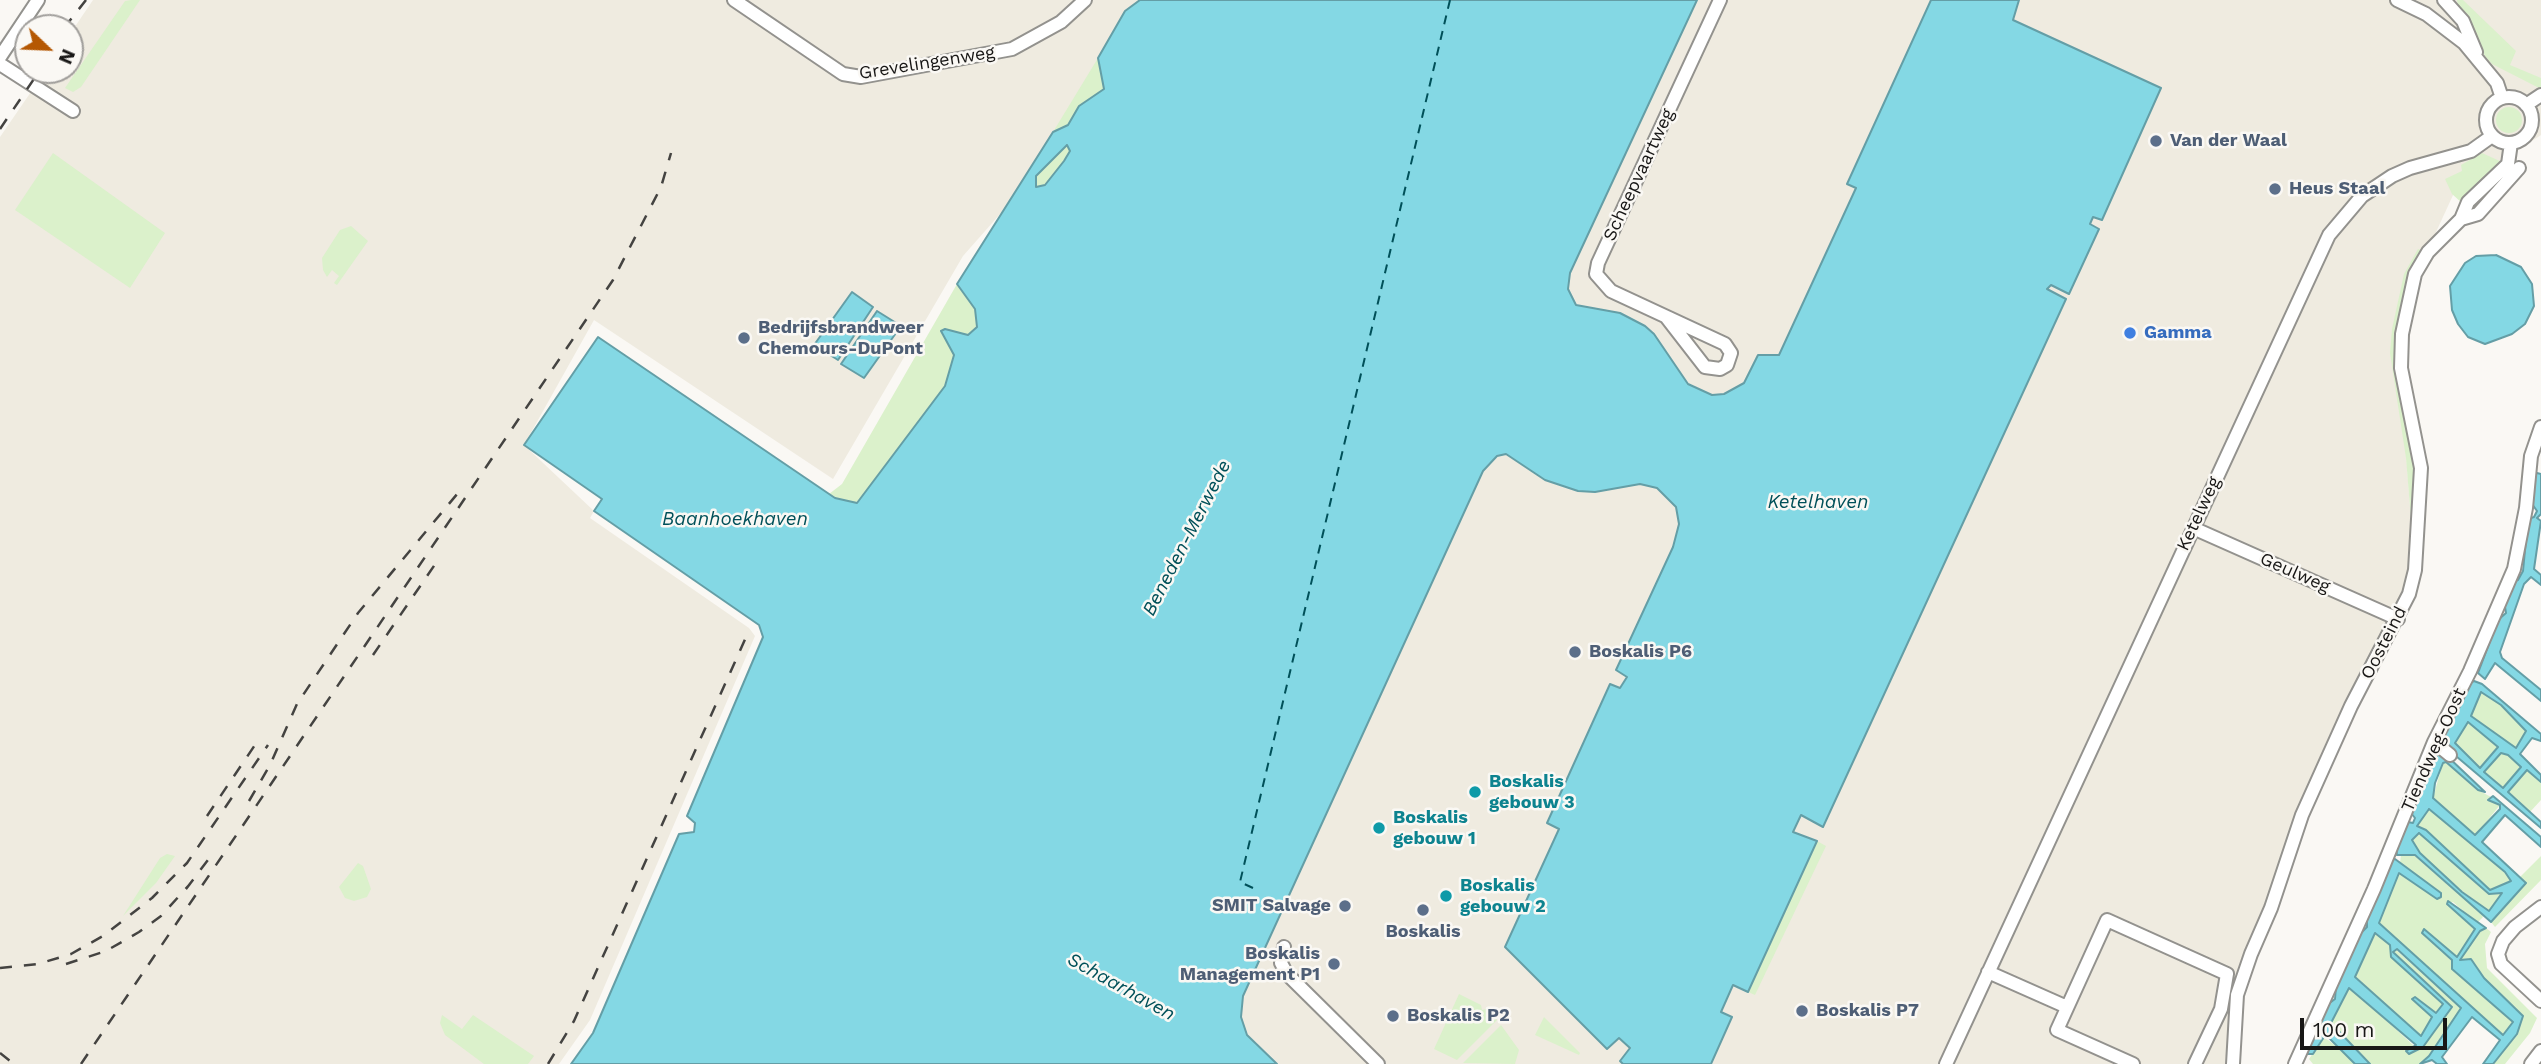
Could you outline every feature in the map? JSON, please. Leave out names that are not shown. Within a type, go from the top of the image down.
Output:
[{"type":"street","points":[[0,57],[38,0]]},
{"type":"street","name":"Grevelingenweg","points":[[734,0],[844,74],[861,77],[1012,49],[1061,22],[1085,0]]},
{"type":"street","name":"Scheepvaartweg","points":[[1667,318],[1704,367],[1720,369],[1727,365],[1731,353],[1725,344],[1611,291],[1596,274],[1598,262],[1720,0]]},
{"type":"street","points":[[2397,0],[2440,23],[2477,56],[2497,83],[2502,98]]},
{"type":"street","points":[[2444,0],[2463,21],[2477,56]]},
{"type":"street","points":[[0,64],[73,111]]},
{"type":"street","points":[[2526,105],[2541,95]]},
{"type":"street","points":[[2502,98],[2515,98],[2526,105],[2536,129],[2511,143],[2492,136],[2486,125],[2486,114],[2493,103],[2502,98]]},
{"type":"street","name":"Ketelweg","points":[[1946,1064],[2329,235],[2362,196],[2392,176],[2410,168],[2471,151],[2492,136]]},
{"type":"street","name":"Oosteind","points":[[2233,1064],[2236,995],[2271,908],[2302,815],[2351,706],[2398,619],[2415,570],[2421,468],[2402,368],[2402,334],[2414,274],[2428,252],[2460,219],[2468,202],[2508,164],[2511,143]]},
{"type":"street","name":"Oosteind","points":[[2460,219],[2478,214],[2519,168]]},
{"type":"street","name":"Tiendweg-Oost","points":[[2295,1064],[2374,889],[2442,748],[2470,671],[2514,569],[2526,508],[2531,456],[2541,427]]},
{"type":"street","name":"Geulweg","points":[[2193,528],[2398,619]]},
{"type":"street","points":[[2541,898],[2503,941],[2498,954],[2501,964],[2541,1000]]},
{"type":"street","points":[[2526,917],[2541,907]]},
{"type":"street","points":[[2133,1064],[2057,1030],[2107,920],[2227,974],[2221,1009],[2195,1064]]},
{"type":"street","points":[[1284,947],[1281,963],[1287,974],[1378,1064]]},
{"type":"street","points":[[1988,972],[2067,1007]]},
{"type":"street","points":[[2531,1064],[2541,1051]]},
{"type":"shaded area","points":[[93,0],[1189,0],[963,256],[833,479],[594,320],[524,445],[594,511],[590,518],[749,628],[755,636],[590,1020],[559,1064],[0,1064],[0,137],[36,84],[84,84],[84,14]]},
{"type":"shaded area","points":[[1668,0],[2541,0],[2541,135],[2454,193],[2396,319],[2413,547],[2401,617],[2341,735],[2233,999],[2225,1064],[1165,1064]]},
{"type":"green space","points":[[140,0],[84,83],[84,60],[125,1]]},
{"type":"green space","points":[[2457,0],[2463,0],[2516,51],[2510,65],[2541,78],[2541,89],[2492,64],[2458,7]]},
{"type":"green space","points":[[1098,58],[1104,89],[1079,106],[1068,125],[1053,132]]},
{"type":"green space","points":[[68,84],[83,84],[73,92],[65,88]]},
{"type":"green space","points":[[2509,107],[2518,111],[2522,120],[2518,129],[2509,133],[2500,129],[2496,120],[2500,111]]},
{"type":"green space","points":[[1067,145],[1070,151],[1064,161],[1045,185],[1036,187],[1036,176]]},
{"type":"green space","points":[[53,153],[165,233],[130,288],[15,210]]},
{"type":"green space","points":[[2482,153],[2502,162],[2462,203],[2452,194],[2445,179],[2462,171],[2461,165]]},
{"type":"green space","points":[[351,226],[368,241],[337,285],[334,283],[339,276],[332,270],[327,277],[322,258],[340,230]]},
{"type":"green space","points":[[2418,249],[2429,253],[2401,319],[2417,482],[2413,544],[2406,458],[2390,353],[2392,329],[2404,274]]},
{"type":"green space","points":[[957,284],[975,309],[978,320],[975,330],[969,335],[955,333],[954,355],[945,386],[860,501],[850,503],[835,498],[829,494],[842,484]]},
{"type":"green space","points":[[2481,692],[2501,705],[2527,731],[2515,749],[2471,716]]},
{"type":"green space","points":[[2468,722],[2498,747],[2480,768],[2455,743]]},
{"type":"green space","points":[[2501,753],[2508,755],[2521,768],[2503,788],[2484,772]]},
{"type":"green space","points":[[2443,762],[2491,797],[2489,800],[2500,805],[2475,836],[2433,798]]},
{"type":"green space","points":[[2527,770],[2541,782],[2541,800],[2530,812],[2508,792]]},
{"type":"green space","points":[[2429,808],[2505,872],[2511,881],[2490,891],[2426,830],[2416,826]]},
{"type":"green space","points":[[2415,833],[2419,833],[2454,860],[2489,894],[2503,892],[2489,911],[2420,853],[2412,840]]},
{"type":"green space","points":[[1817,841],[1826,846],[1755,995],[1748,992]]},
{"type":"green space","points":[[2410,852],[2482,914],[2483,917],[2477,923],[2453,902],[2447,904],[2475,928],[2457,957],[2425,930],[2438,949],[2453,960],[2452,969],[2513,1022],[2502,1035],[2379,923],[2399,873],[2403,873],[2436,899],[2441,893],[2400,863],[2401,855]]},
{"type":"green space","points":[[167,854],[175,856],[156,883],[123,916],[160,858]]},
{"type":"green space","points":[[2541,856],[2541,880],[2495,927],[2491,922],[2526,883],[2520,877]]},
{"type":"green space","points":[[358,863],[363,866],[371,889],[367,897],[354,901],[345,898],[339,887]]},
{"type":"green space","points":[[2486,928],[2491,932],[2485,944],[2487,968],[2537,1018],[2530,1033],[2505,1064],[2493,1064],[2523,1016],[2484,978],[2472,959],[2460,960],[2480,931]]},
{"type":"green space","points":[[2375,932],[2390,945],[2391,957],[2444,1004],[2436,1013],[2413,998],[2432,1017],[2421,1036],[2355,976],[2366,954],[2371,937],[2368,933]]},
{"type":"green space","points":[[2395,949],[2461,1008],[2429,1056],[2420,1064],[2370,1064],[2331,1023],[2336,1008],[2349,988],[2415,1047],[2423,1047],[2451,1007],[2393,952]]},
{"type":"green space","points":[[1459,994],[1481,1005],[1482,1010],[1486,1009],[1497,1020],[1457,1060],[1434,1049]]},
{"type":"green space","points":[[442,1015],[462,1029],[473,1015],[534,1056],[528,1064],[484,1064],[445,1035],[440,1023]]},
{"type":"green space","points":[[1544,1017],[1580,1053],[1579,1055],[1535,1035]]},
{"type":"green space","points":[[1501,1025],[1519,1050],[1515,1064],[1463,1063]]},
{"type":"green space","points":[[2324,1037],[2355,1064],[2313,1064],[2309,1059]]},
{"type":"water","points":[[1140,0],[1697,0],[1570,273],[1568,289],[1576,305],[1620,313],[1645,326],[1654,334],[1688,384],[1712,395],[1724,394],[1744,383],[1758,355],[1779,355],[1856,188],[1847,184],[1931,0],[2019,0],[2013,20],[2161,88],[2102,220],[2093,217],[2090,224],[2099,229],[2069,294],[2051,285],[2047,289],[2066,299],[1823,827],[1801,815],[1793,832],[1817,841],[1748,992],[1733,985],[1721,1012],[1732,1017],[1711,1064],[1623,1064],[1620,1061],[1630,1048],[1619,1038],[1607,1049],[1505,947],[1559,829],[1547,823],[1610,684],[1620,688],[1627,677],[1616,670],[1673,547],[1679,524],[1676,507],[1657,488],[1640,484],[1595,492],[1578,491],[1545,480],[1506,454],[1497,456],[1483,471],[1243,996],[1241,1017],[1247,1035],[1277,1064],[571,1064],[593,1033],[679,834],[694,832],[695,823],[687,816],[763,637],[759,625],[594,511],[602,499],[524,445],[598,337],[835,498],[857,503],[945,386],[954,355],[941,331],[945,329],[968,335],[977,327],[975,309],[957,284],[1053,132],[1068,125],[1079,106],[1104,89],[1098,58],[1125,11]],"holes":[[[1067,145],[1070,151],[1045,185],[1036,187],[1036,176]]]},
{"type":"water","points":[[2496,255],[2521,267],[2532,284],[2534,306],[2525,324],[2512,334],[2485,344],[2468,337],[2458,324],[2452,310],[2450,286],[2465,263],[2476,256]]},
{"type":"water","points":[[852,292],[873,307],[838,360],[814,345]]},
{"type":"water","points":[[877,311],[901,326],[864,378],[841,364]]},
{"type":"water","points":[[2541,474],[2541,514],[2537,518],[2541,521],[2534,569],[2541,575],[2541,585],[2531,577],[2524,584],[2500,652],[2502,658],[2541,690],[2541,701],[2495,663],[2485,679],[2478,673],[2498,620],[2506,613],[2504,601],[2512,582],[2518,580],[2523,571],[2528,519],[2534,517],[2537,511],[2530,501],[2534,476]]},
{"type":"water","points":[[2474,681],[2482,684],[2541,734],[2541,741],[2532,738],[2520,754],[2541,775],[2541,782],[2527,770],[2508,792],[2541,822],[2541,828],[2450,751],[2446,755],[2485,792],[2478,790],[2446,762],[2443,763],[2435,783],[2433,798],[2475,835],[2500,809],[2500,805],[2488,800],[2493,796],[2541,837],[2541,847],[2505,815],[2482,842],[2526,883],[2491,922],[2415,855],[2397,855],[2396,848],[2403,829],[2408,822],[2413,823],[2415,818],[2411,813],[2421,785],[2444,743],[2442,739],[2470,683]],"holes":[[[2481,692],[2501,705],[2526,731],[2516,748],[2471,716]],[[2468,722],[2498,747],[2480,768],[2455,743]],[[2501,753],[2508,755],[2521,767],[2503,788],[2484,772]],[[2429,809],[2505,872],[2511,881],[2490,890],[2426,830],[2417,826]],[[2419,833],[2489,894],[2502,893],[2489,911],[2462,892],[2420,853],[2412,840]]]},
{"type":"water","points":[[2395,859],[2441,893],[2441,897],[2437,899],[2399,873],[2379,923],[2503,1035],[2513,1022],[2452,969],[2452,960],[2422,933],[2424,929],[2457,957],[2475,929],[2447,904],[2448,901],[2486,928],[2480,931],[2460,960],[2471,959],[2484,978],[2523,1016],[2517,1034],[2493,1064],[2483,1064],[2500,1040],[2472,1017],[2442,1057],[2447,1064],[2437,1064],[2432,1060],[2420,1064],[2429,1056],[2461,1008],[2397,949],[2393,952],[2452,1007],[2423,1047],[2409,1054],[2406,1051],[2416,1045],[2349,988],[2331,1023],[2370,1064],[2355,1064],[2328,1037],[2324,1037],[2313,1054],[2308,1054],[2327,1005],[2335,999],[2336,986],[2361,933],[2367,927],[2367,918],[2391,860]],"holes":[[[2375,933],[2390,945],[2391,957],[2443,1004],[2436,1013],[2415,997],[2412,999],[2432,1017],[2421,1036],[2355,977]]]},
{"type":"ferry route","points":[[1253,888],[1240,882],[1450,0]]},
{"type":"railway","points":[[75,14],[86,0]]},
{"type":"railway","points":[[0,129],[31,84]]},
{"type":"railway","points":[[81,1064],[613,280],[661,187],[671,153]]},
{"type":"railway","points":[[249,801],[270,765],[297,704],[358,613],[463,487]]},
{"type":"railway","points":[[373,655],[438,560]]},
{"type":"railway","points":[[548,1064],[574,1021],[747,635]]},
{"type":"railway","points":[[207,816],[259,739]]},
{"type":"railway","points":[[0,968],[38,964],[71,954],[103,936],[152,898],[187,863],[268,745]]},
{"type":"railway","points":[[186,889],[214,852]]},
{"type":"railway","points":[[66,964],[106,951],[139,932],[161,916],[190,884]]},
{"type":"railway","points":[[0,1053],[14,1064]]},
{"type":"place","name":"Van der Waal","points":[[2156,141]]},
{"type":"place","name":"Heus Staal","points":[[2275,189]]},
{"type":"place","name":"Gamma","points":[[2130,333]]},
{"type":"place","name":"Bedrijfsbrandweer Chemours-DuPont","points":[[744,338]]},
{"type":"place","name":"Boskalis P6","points":[[1575,652]]},
{"type":"place","name":"Boskalis gebouw 3","points":[[1475,792]]},
{"type":"place","name":"Boskalis gebouw 1","points":[[1379,828]]},
{"type":"place","name":"Boskalis gebouw 2","points":[[1446,896]]},
{"type":"place","name":"SMIT Salvage","points":[[1345,906]]},
{"type":"place","name":"Boskalis","points":[[1423,910]]},
{"type":"place","name":"Boskalis Management P1","points":[[1334,964]]},
{"type":"place","name":"Boskalis P7","points":[[1802,1011]]},
{"type":"place","name":"Boskalis P2","points":[[1393,1016]]},
{"type":"water label","name":"Ketelhaven","points":[[1818,502]]},
{"type":"water label","name":"Baanhoekhaven","points":[[735,519]]},
{"type":"water label","name":"Beneden-Merwede","points":[[1187,538]]},
{"type":"water label","name":"Schaarhaven","points":[[1121,987]]}]
